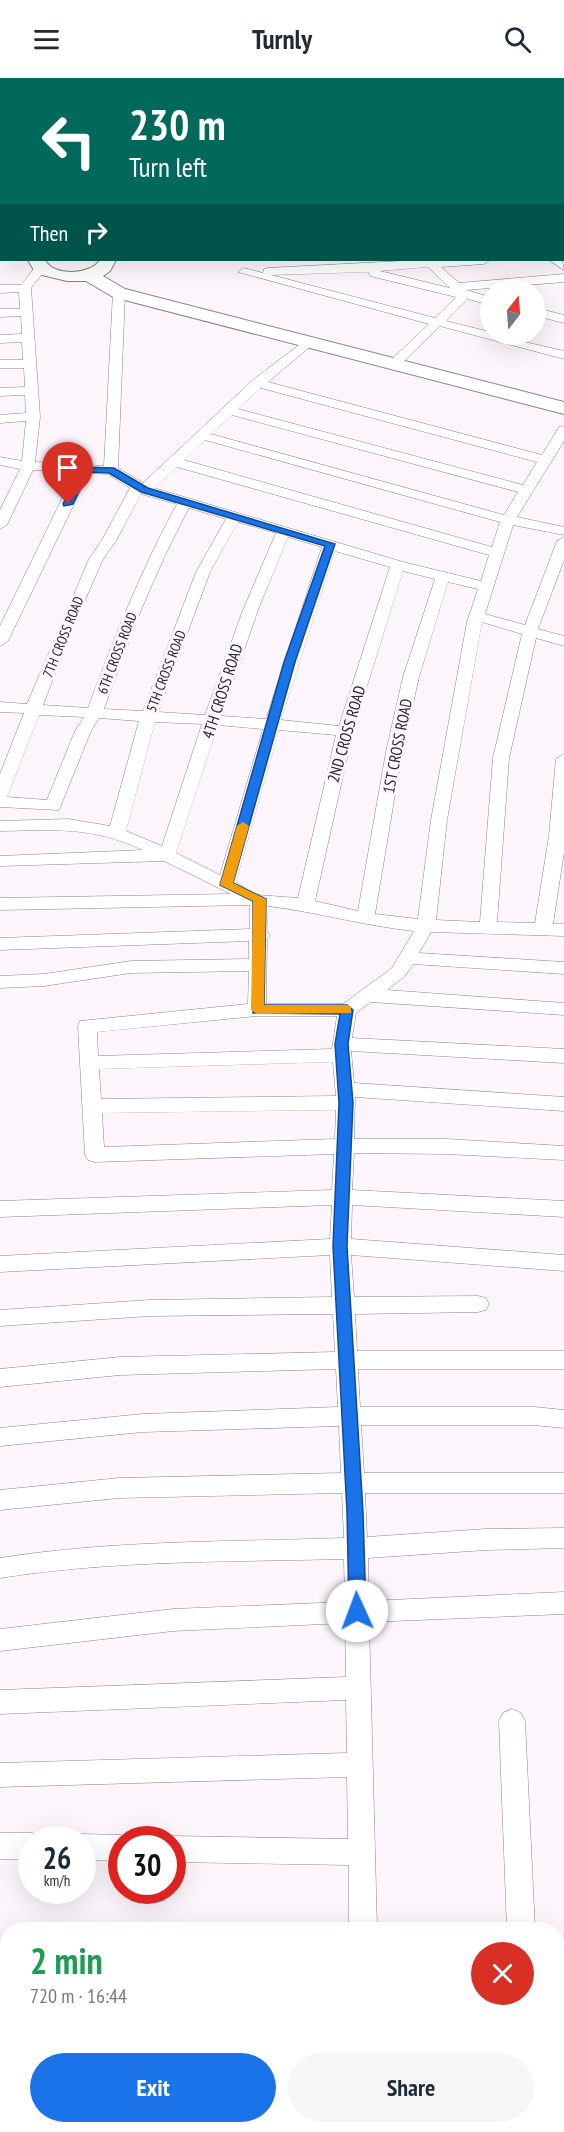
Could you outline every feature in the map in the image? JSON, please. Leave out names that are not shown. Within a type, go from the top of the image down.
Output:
[{"type":"street","points":[[0,525],[28,466],[33,417],[25,288],[39,264],[65,276],[87,274],[103,268],[107,261]]},
{"type":"street","points":[[456,261],[356,269],[244,272],[564,355]]},
{"type":"street","points":[[429,262],[460,291]]},
{"type":"street","points":[[356,269],[460,291],[480,298]]},
{"type":"street","points":[[87,274],[119,292],[564,408]]},
{"type":"street","points":[[394,364],[435,322],[460,291],[564,278]]},
{"type":"street","points":[[0,290],[25,288]]},
{"type":"street","points":[[111,470],[119,292]]},
{"type":"street","points":[[0,313],[26,312]]},
{"type":"street","points":[[546,314],[564,319]]},
{"type":"street","points":[[0,339],[27,338]]},
{"type":"street","name":"7TH CROSS ROAD","points":[[0,795],[96,559],[141,488],[258,383],[308,342]]},
{"type":"street","points":[[0,364],[29,364]]},
{"type":"street","points":[[258,383],[543,459]]},
{"type":"street","points":[[0,392],[31,390]]},
{"type":"street","points":[[228,410],[526,490]]},
{"type":"street","points":[[0,419],[33,417]]},
{"type":"street","points":[[564,430],[543,459],[508,520],[496,553],[477,616],[439,820],[426,926],[399,972],[347,1010],[257,1010],[87,1026],[95,1155],[343,1147],[496,1147],[564,1154]]},
{"type":"street","points":[[200,435],[508,520],[564,531]]},
{"type":"street","points":[[172,460],[496,553]]},
{"type":"street","points":[[0,461],[28,466],[111,470],[141,488],[185,502],[398,565],[486,587]]},
{"type":"street","points":[[0,641],[84,469]]},
{"type":"street","name":"6TH CROSS ROAD","points":[[0,802],[53,806],[83,731],[94,714],[124,630],[156,556],[185,502]]},
{"type":"street","name":"5TH CROSS ROAD","points":[[117,833],[148,718],[203,572],[235,516]]},
{"type":"street","name":"4TH CROSS ROAD","points":[[167,855],[213,721],[228,665],[262,578],[284,531]]},
{"type":"street","points":[[488,927],[501,758],[530,631],[564,541]]},
{"type":"street","points":[[226,885],[290,662],[330,544]]},
{"type":"street","name":"2ND CROSS ROAD","points":[[305,905],[345,731],[398,565]]},
{"type":"street","name":"1ST CROSS ROAD","points":[[366,918],[396,741],[411,677],[443,576]]},
{"type":"street","points":[[477,616],[564,641]]},
{"type":"street","points":[[0,707],[273,724],[345,731]]},
{"type":"street","points":[[543,929],[558,836],[564,759]]},
{"type":"street","points":[[0,826],[86,825],[117,833],[260,899]]},
{"type":"street","points":[[0,861],[167,855]]},
{"type":"street","points":[[257,1010],[261,935],[260,899]]},
{"type":"street","points":[[0,904],[260,899],[426,926],[564,930]]},
{"type":"street","points":[[0,944],[261,935]]},
{"type":"street","points":[[407,958],[564,968]]},
{"type":"street","points":[[0,982],[44,980],[131,967],[260,965]]},
{"type":"street","points":[[367,995],[564,1009]]},
{"type":"street","points":[[347,1010],[342,1050],[345,1096],[340,1246],[356,1548],[363,1922]]},
{"type":"street","points":[[91,1063],[342,1050],[564,1056]]},
{"type":"street","points":[[93,1106],[345,1096],[564,1104]]},
{"type":"street","points":[[0,1209],[341,1197],[564,1209]]},
{"type":"street","points":[[0,1264],[340,1246],[564,1263]]},
{"type":"street","points":[[0,1318],[150,1308],[478,1304]]},
{"type":"street","points":[[0,1378],[120,1366],[347,1360],[564,1360]]},
{"type":"street","points":[[0,1437],[143,1423],[350,1416],[534,1416],[564,1419]]},
{"type":"street","points":[[0,1500],[119,1488],[353,1481],[564,1483]]},
{"type":"street","points":[[0,1568],[50,1559],[356,1548],[521,1537],[564,1538]]},
{"type":"street","points":[[0,1640],[174,1620],[564,1603]]},
{"type":"street","points":[[0,1702],[358,1688]]},
{"type":"street","points":[[512,1720],[521,1922]]},
{"type":"street","points":[[0,1775],[361,1765]]},
{"type":"street","points":[[0,1846],[18,1846]]},
{"type":"street","points":[[186,1849],[363,1852]]},
{"type":"slow traffic","points":[[243,826],[226,885],[260,899],[261,935],[257,1010],[347,1010]]},
{"type":"route","points":[[68,504],[84,469],[111,470],[144,490],[330,544],[290,662],[226,885],[260,899],[261,935],[257,1010],[347,1010],[341,1044],[346,1103],[340,1246],[355,1512],[357,1611]]}]
